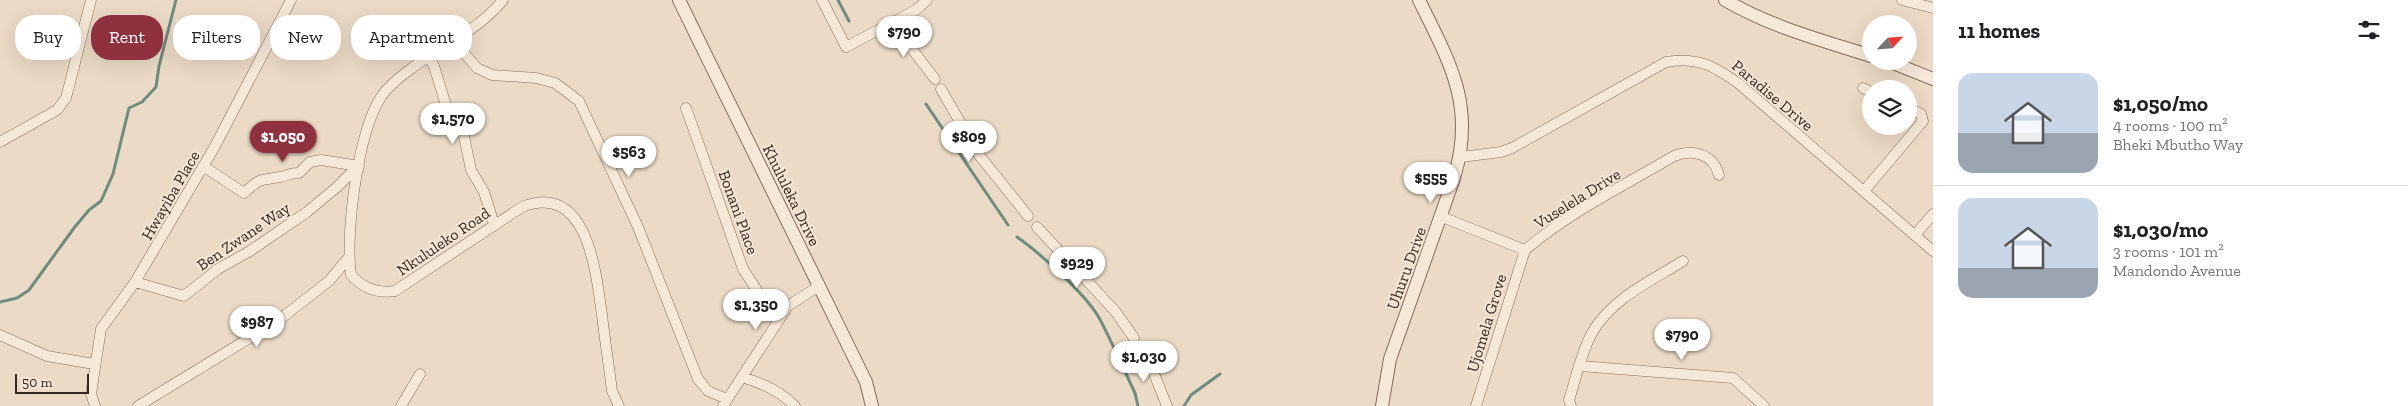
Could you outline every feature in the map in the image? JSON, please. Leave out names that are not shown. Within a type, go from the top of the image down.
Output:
[{"type":"street","points":[[0,142],[57,110],[66,98],[91,0]]},
{"type":"street","name":"Hwayiba Place","points":[[95,406],[91,394],[94,364],[101,329],[135,282],[236,109],[291,0]]},
{"type":"street","name":"Nkululeko Road","points":[[472,28],[485,19],[503,0]]},
{"type":"street","name":"Khululeka Drive","points":[[679,0],[866,382],[872,406]]},
{"type":"street","points":[[822,0],[846,47],[916,10],[927,0]]},
{"type":"street","name":"Uhuru Drive","points":[[1382,406],[1390,359],[1442,217],[1461,157],[1463,135],[1460,95],[1447,57],[1419,0]]},
{"type":"street","points":[[1725,0],[1781,27],[1862,53]]},
{"type":"street","points":[[1902,0],[1933,8]]},
{"type":"street","points":[[892,23],[935,79]]},
{"type":"street","name":"Paradise Drive","points":[[1461,157],[1501,152],[1512,148],[1666,62],[1684,59],[1702,62],[1718,69],[1738,83],[1933,251]]},
{"type":"street","name":"Nkululeko Road","points":[[423,60],[398,79],[381,97],[365,132],[358,168],[349,257],[351,275],[362,284],[378,292],[395,291],[522,207],[537,202],[560,207],[580,225],[593,256],[612,391],[619,406]]},
{"type":"street","points":[[430,60],[448,112],[464,136],[471,170],[484,192],[494,224]]},
{"type":"street","points":[[470,60],[477,68],[492,75],[536,78],[555,83],[579,101],[638,227],[698,379],[708,391],[725,403],[781,316],[795,300],[819,286]]},
{"type":"street","points":[[1910,70],[1933,79]]},
{"type":"street","points":[[941,89],[979,155],[1028,216]]},
{"type":"street","name":"Bonani Place","points":[[686,108],[744,269],[762,298],[781,316]]},
{"type":"street","points":[[1917,112],[1922,114],[1923,121],[1917,128]]},
{"type":"street","points":[[1864,191],[1911,135]]},
{"type":"street","name":"Vuselela Drive","points":[[1442,217],[1525,250],[1548,230],[1674,156],[1685,152],[1707,157],[1715,166],[1719,175]]},
{"type":"street","points":[[203,166],[244,193],[263,178],[280,177],[293,172],[299,173],[310,162],[322,160],[358,168]]},
{"type":"street","name":"Ben Zwane Way","points":[[135,282],[184,296],[218,269],[250,251],[307,212],[358,168]]},
{"type":"street","points":[[1915,235],[1933,214]]},
{"type":"street","points":[[1037,227],[1115,311],[1134,338]]},
{"type":"street","name":"Ujomela Grove","points":[[1476,406],[1525,250]]},
{"type":"street","points":[[138,406],[279,320],[329,281],[349,257]]},
{"type":"street","points":[[1571,406],[1569,400],[1592,334],[1616,304],[1683,261]]},
{"type":"street","points":[[0,335],[46,356],[94,364]]},
{"type":"street","points":[[1140,351],[1153,371],[1167,406]]},
{"type":"street","points":[[1580,366],[1733,378],[1764,406]]},
{"type":"street","points":[[401,406],[420,374]]},
{"type":"street","points":[[742,378],[757,382],[785,396],[795,406]]},
{"type":"waterway","points":[[0,302],[17,298],[29,290],[74,228],[89,210],[101,201],[113,174],[129,108],[142,102],[156,87],[159,66],[176,0]]},
{"type":"waterway","points":[[838,0],[849,21]]},
{"type":"waterway","points":[[926,104],[1008,225]]},
{"type":"waterway","points":[[1017,237],[1049,263],[1083,296],[1098,316],[1114,348]]},
{"type":"waterway","points":[[1120,361],[1135,393],[1138,406]]},
{"type":"waterway","points":[[1184,406],[1191,395],[1220,374]]}]
